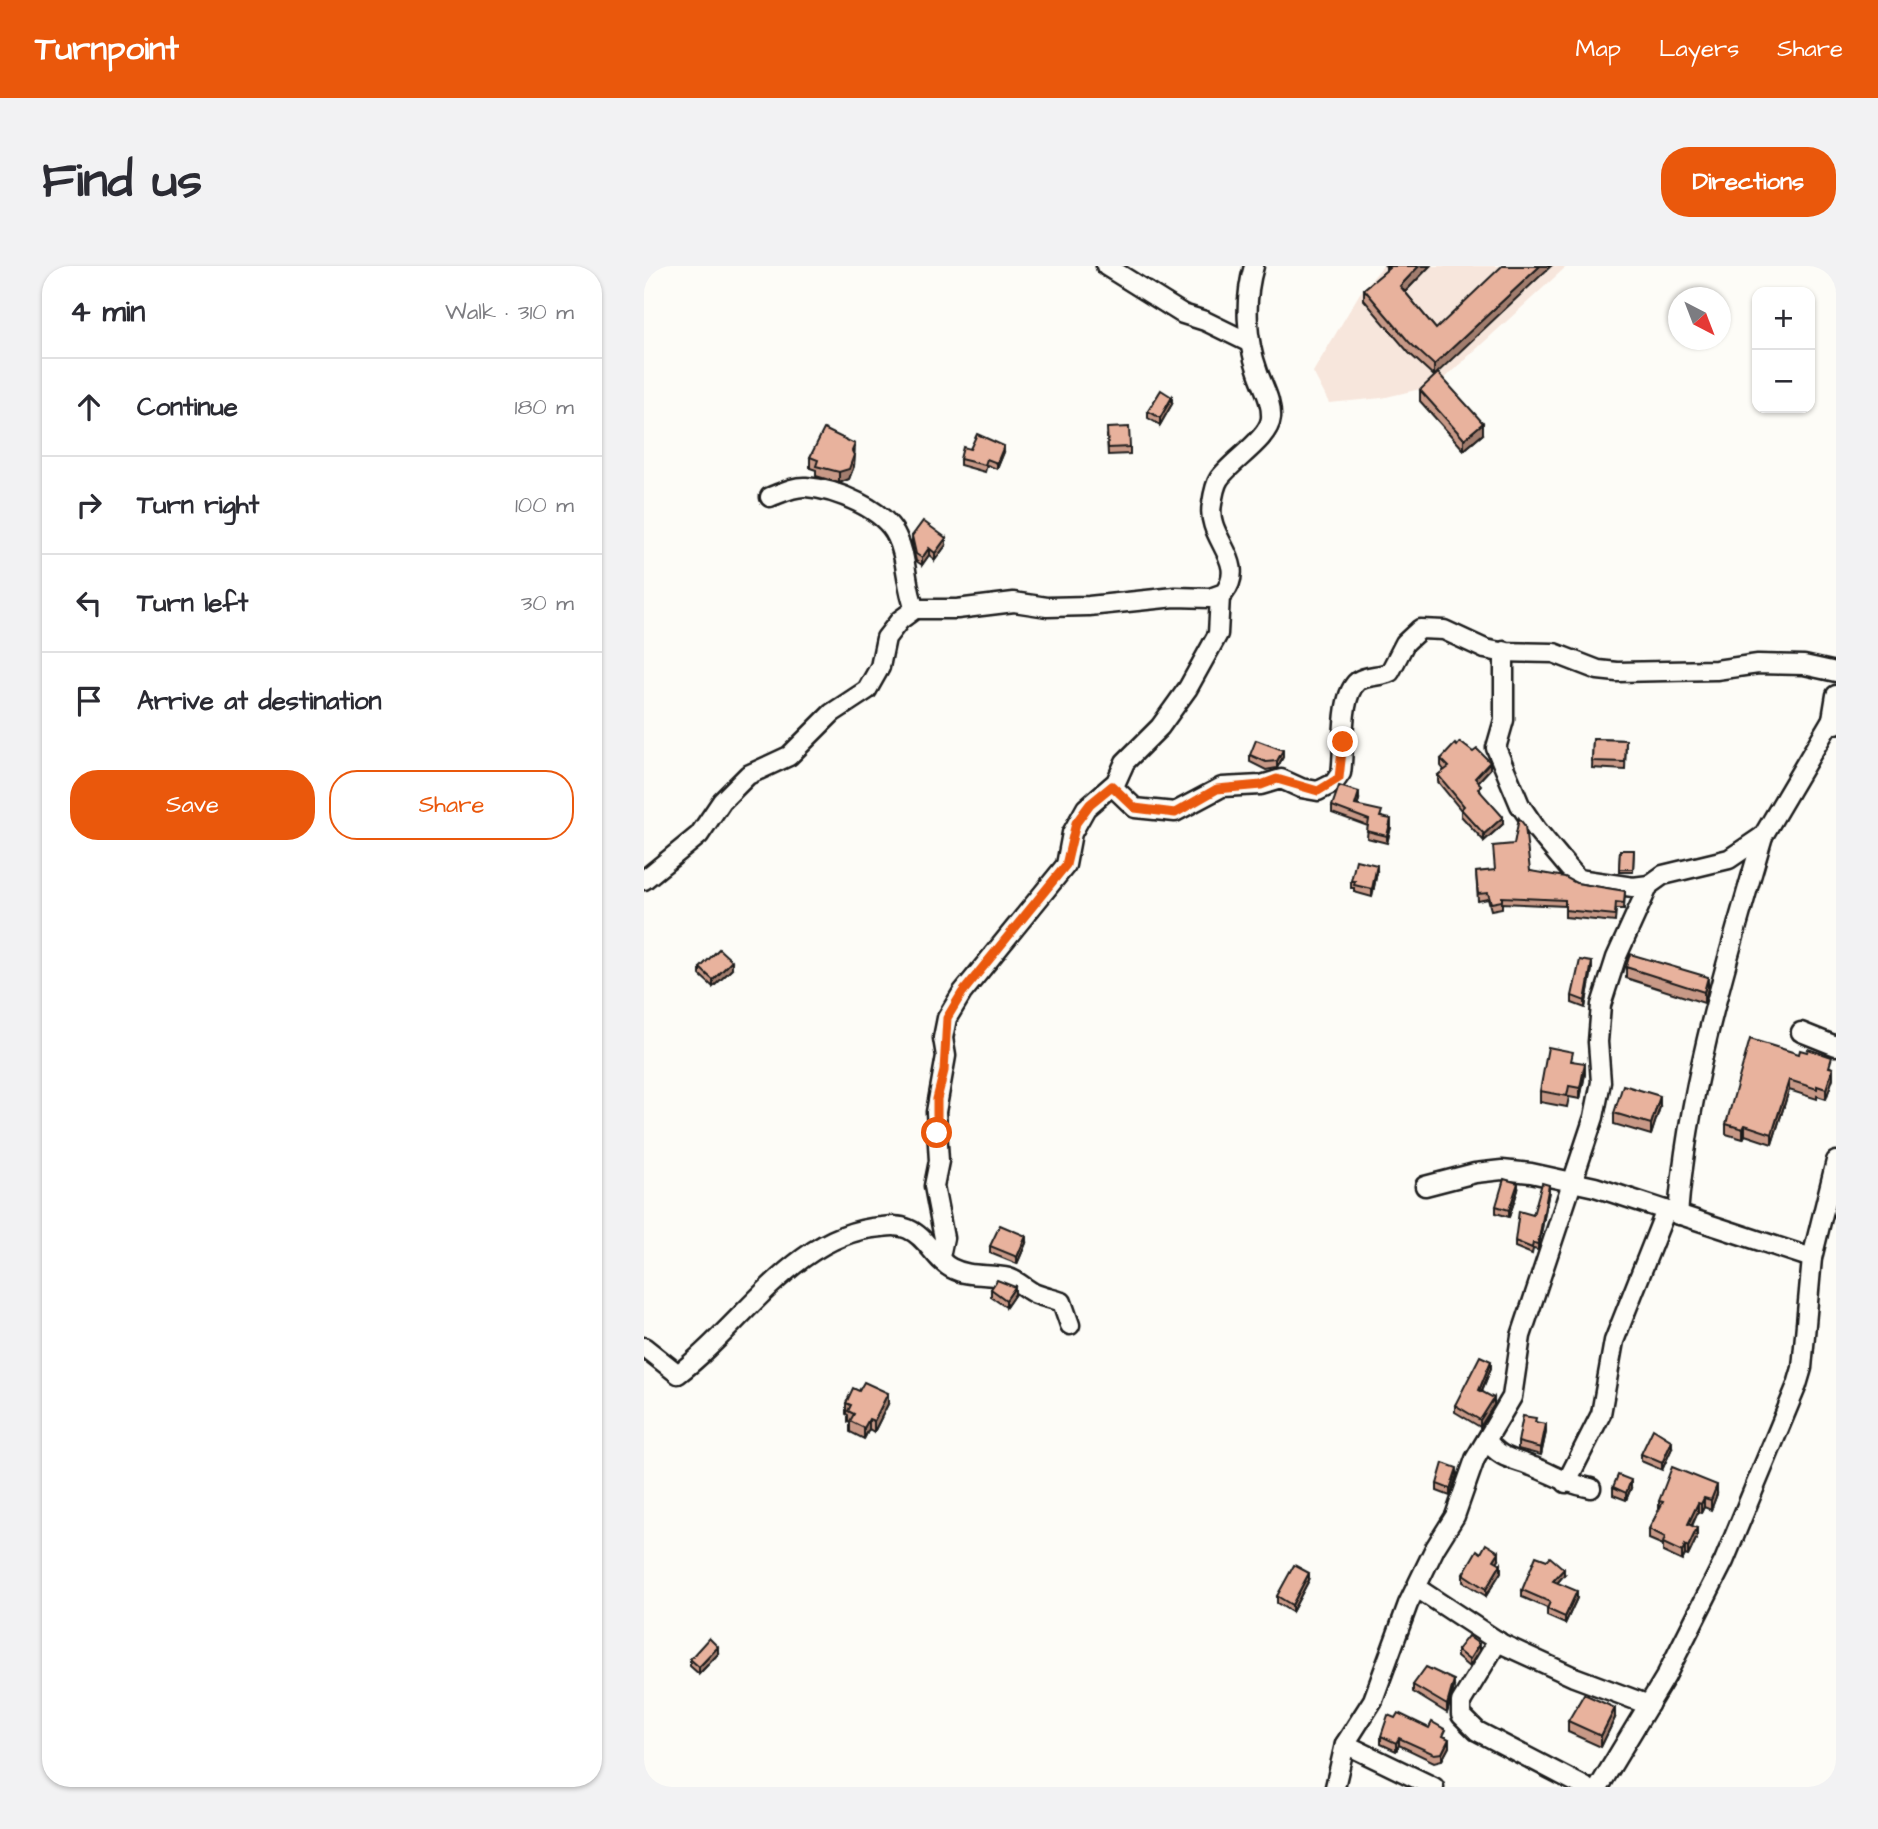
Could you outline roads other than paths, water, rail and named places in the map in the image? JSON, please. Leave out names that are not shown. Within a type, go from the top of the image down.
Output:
[{"type":"street","points":[[1106,266],[1183,314],[1205,321],[1250,343]]},
{"type":"street","points":[[940,1257],[944,1238],[934,1186],[939,1161],[936,1112],[944,1071],[947,1018],[962,993],[1066,865],[1076,823],[1090,804],[1112,786],[1125,762],[1160,727],[1188,688],[1218,634],[1220,596],[1229,584],[1231,559],[1212,528],[1211,506],[1218,480],[1265,432],[1271,421],[1269,399],[1250,343],[1247,305],[1254,266]]},
{"type":"street","points":[[770,497],[805,486],[854,500],[879,514],[897,536],[908,592],[915,610]]},
{"type":"street","points":[[644,880],[699,835],[722,802],[748,775],[789,755],[832,713],[867,690],[880,667],[886,638],[900,620],[915,610],[957,609],[1014,602],[1059,607],[1220,596]]},
{"type":"street","points":[[1112,786],[1135,808],[1175,813],[1217,789],[1261,785],[1277,779],[1318,791],[1334,783],[1341,773],[1343,726],[1352,688],[1361,679],[1390,672],[1405,643],[1418,631],[1432,628],[1444,630],[1485,649],[1504,652],[1544,651],[1598,670],[1716,670],[1758,664],[1804,665],[1836,672]]},
{"type":"street","points":[[1504,652],[1504,720],[1496,748],[1525,813],[1578,879],[1620,886],[1649,885]]},
{"type":"street","points":[[1566,1483],[1601,1414],[1614,1341],[1672,1212],[1700,1060],[1713,1025],[1763,836],[1834,722],[1836,695]]},
{"type":"street","points":[[1335,1787],[1345,1744],[1373,1700],[1402,1619],[1435,1548],[1455,1516],[1475,1459],[1512,1397],[1521,1336],[1599,1095],[1601,1005],[1616,958],[1649,885],[1663,875],[1729,859],[1763,836]]},
{"type":"street","points":[[1801,1032],[1836,1046]]},
{"type":"street","points":[[1599,1787],[1649,1705],[1724,1561],[1797,1385],[1806,1333],[1812,1258],[1836,1161]]},
{"type":"street","points":[[1425,1186],[1502,1170],[1573,1181],[1812,1258]]},
{"type":"street","points":[[644,1347],[678,1374],[735,1323],[755,1298],[839,1235],[860,1228],[898,1226],[923,1238],[949,1267],[965,1273],[1008,1278],[1037,1294],[1062,1302],[1070,1325]]},
{"type":"street","points":[[1487,1440],[1498,1454],[1538,1468],[1566,1483],[1591,1488]]},
{"type":"street","points":[[1417,1588],[1498,1641],[1574,1677],[1649,1705]]},
{"type":"street","points":[[1498,1641],[1461,1702],[1461,1715],[1477,1731],[1585,1787]]},
{"type":"street","points":[[1345,1744],[1434,1787]]}]
